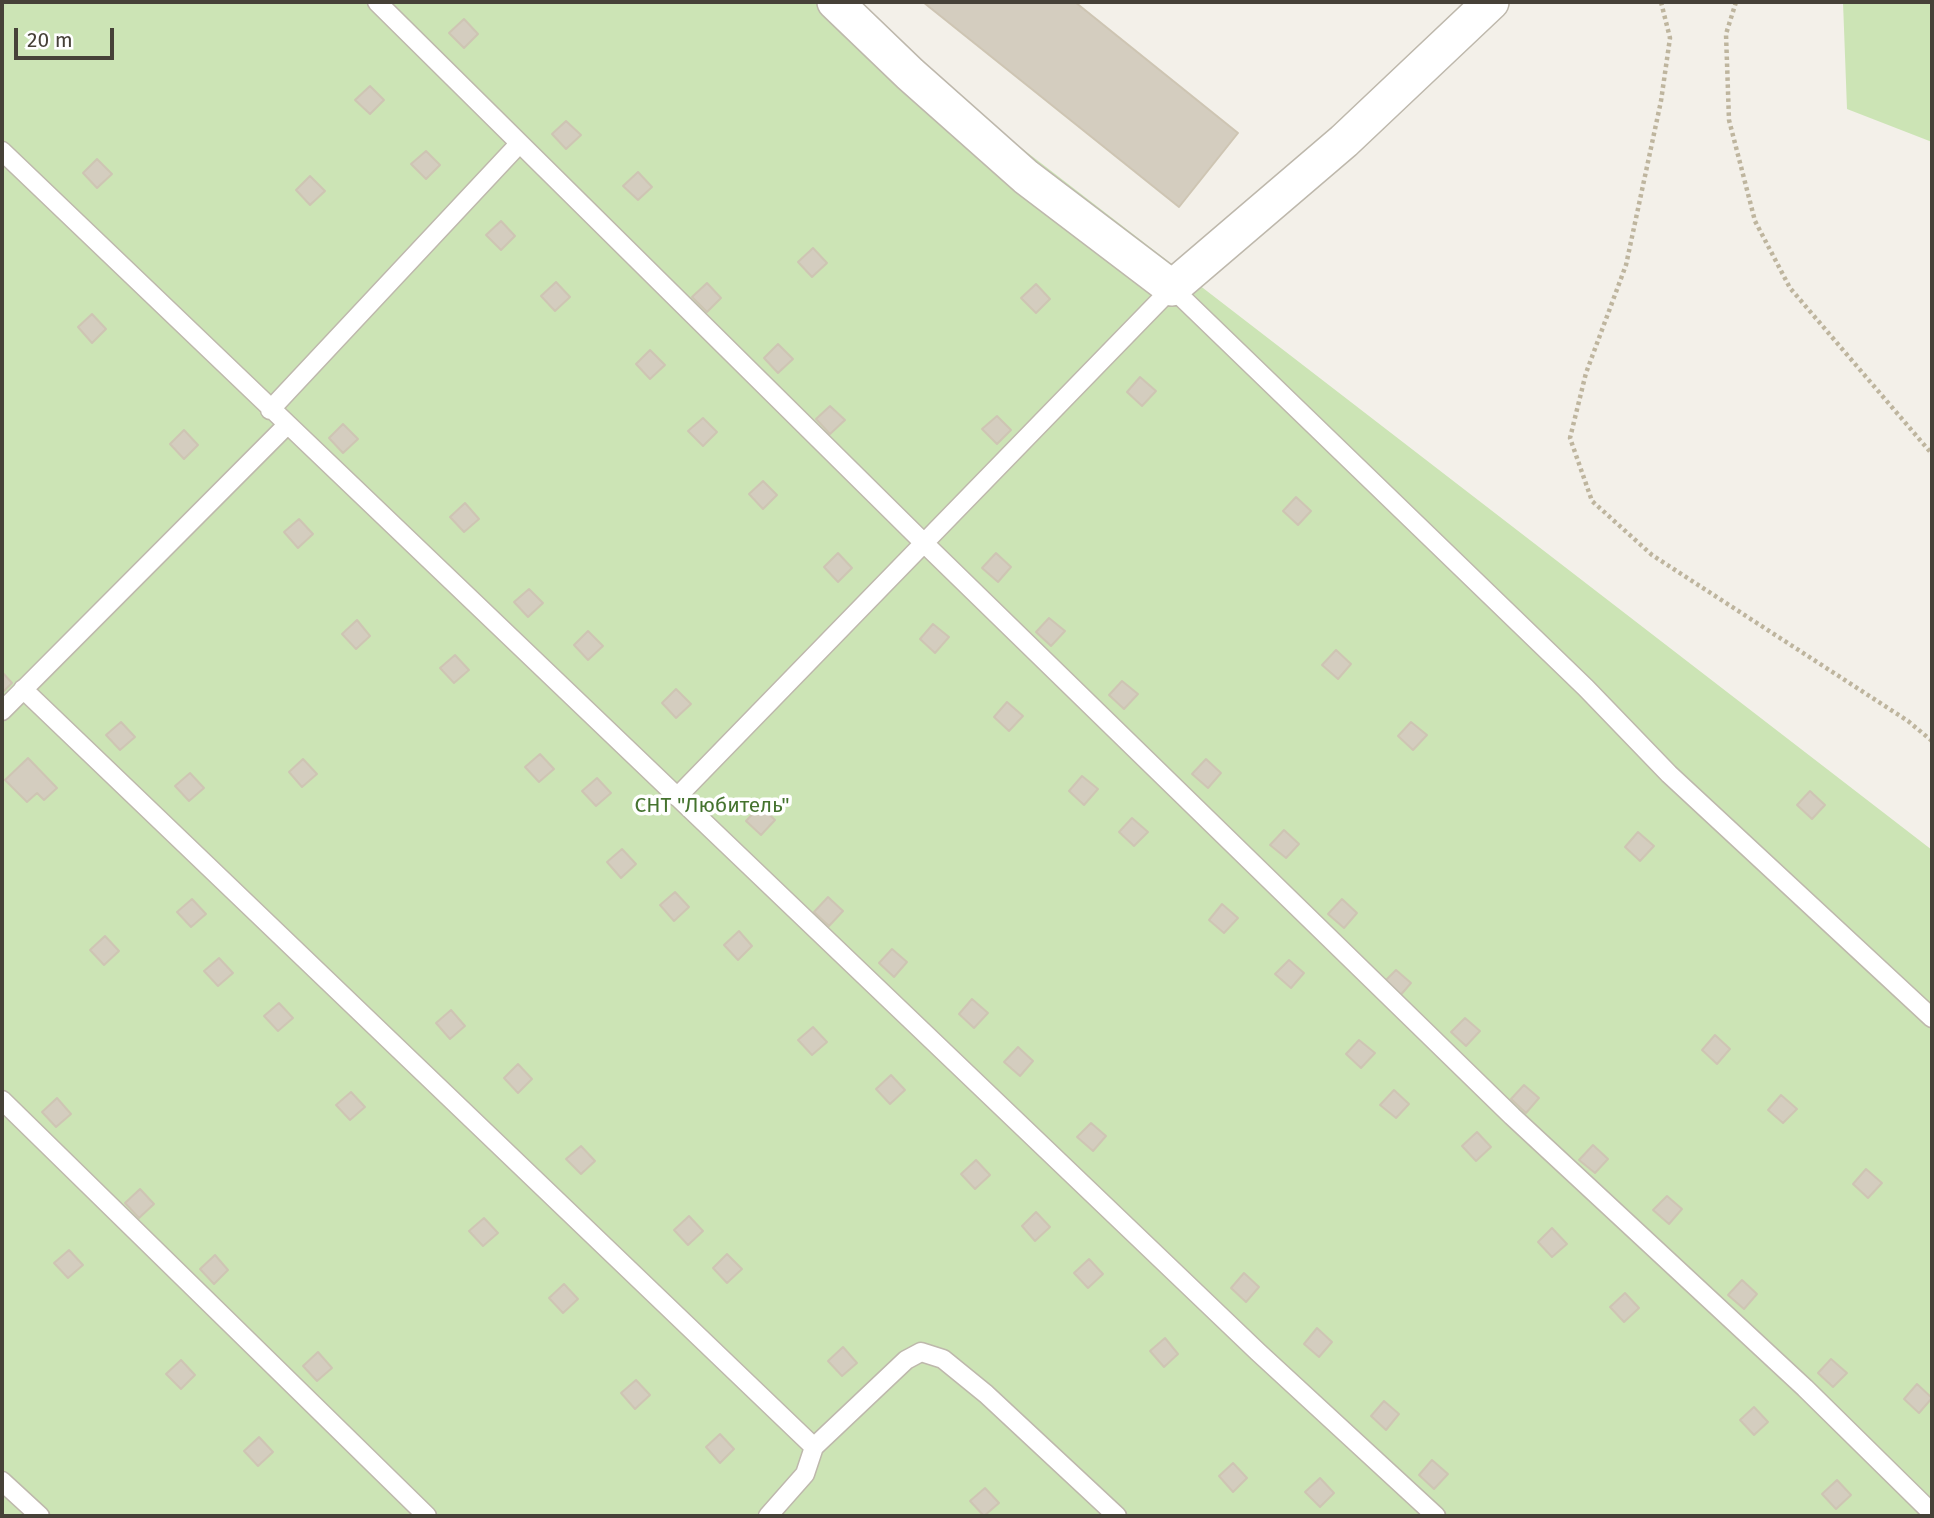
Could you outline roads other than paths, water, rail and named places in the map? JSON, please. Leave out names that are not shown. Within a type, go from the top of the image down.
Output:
[{"type":"street","points":[[835,2],[910,74],[1026,177],[1172,288],[1344,141],[1491,2]]},
{"type":"lane","points":[[377,2],[925,544],[1512,1116],[1795,1379],[1932,1513]]},
{"type":"lane","points":[[270,410],[519,144]]},
{"type":"lane","points":[[2,150],[286,426],[1248,1342],[1436,1516]]},
{"type":"lane","points":[[677,797],[1172,288],[1586,688],[1669,774],[1932,1018]]},
{"type":"lane","points":[[2,710],[286,426]]},
{"type":"lane","points":[[23,690],[814,1447]]},
{"type":"lane","points":[[2,1100],[427,1516]]},
{"type":"lane","points":[[768,1516],[805,1474],[814,1447],[906,1360],[922,1352],[943,1359],[986,1394],[1117,1516]]},
{"type":"lane","points":[[2,1481],[40,1516]]},
{"type":"park label","name":"СНТ \"Любитель\"","points":[[712,806]]}]
